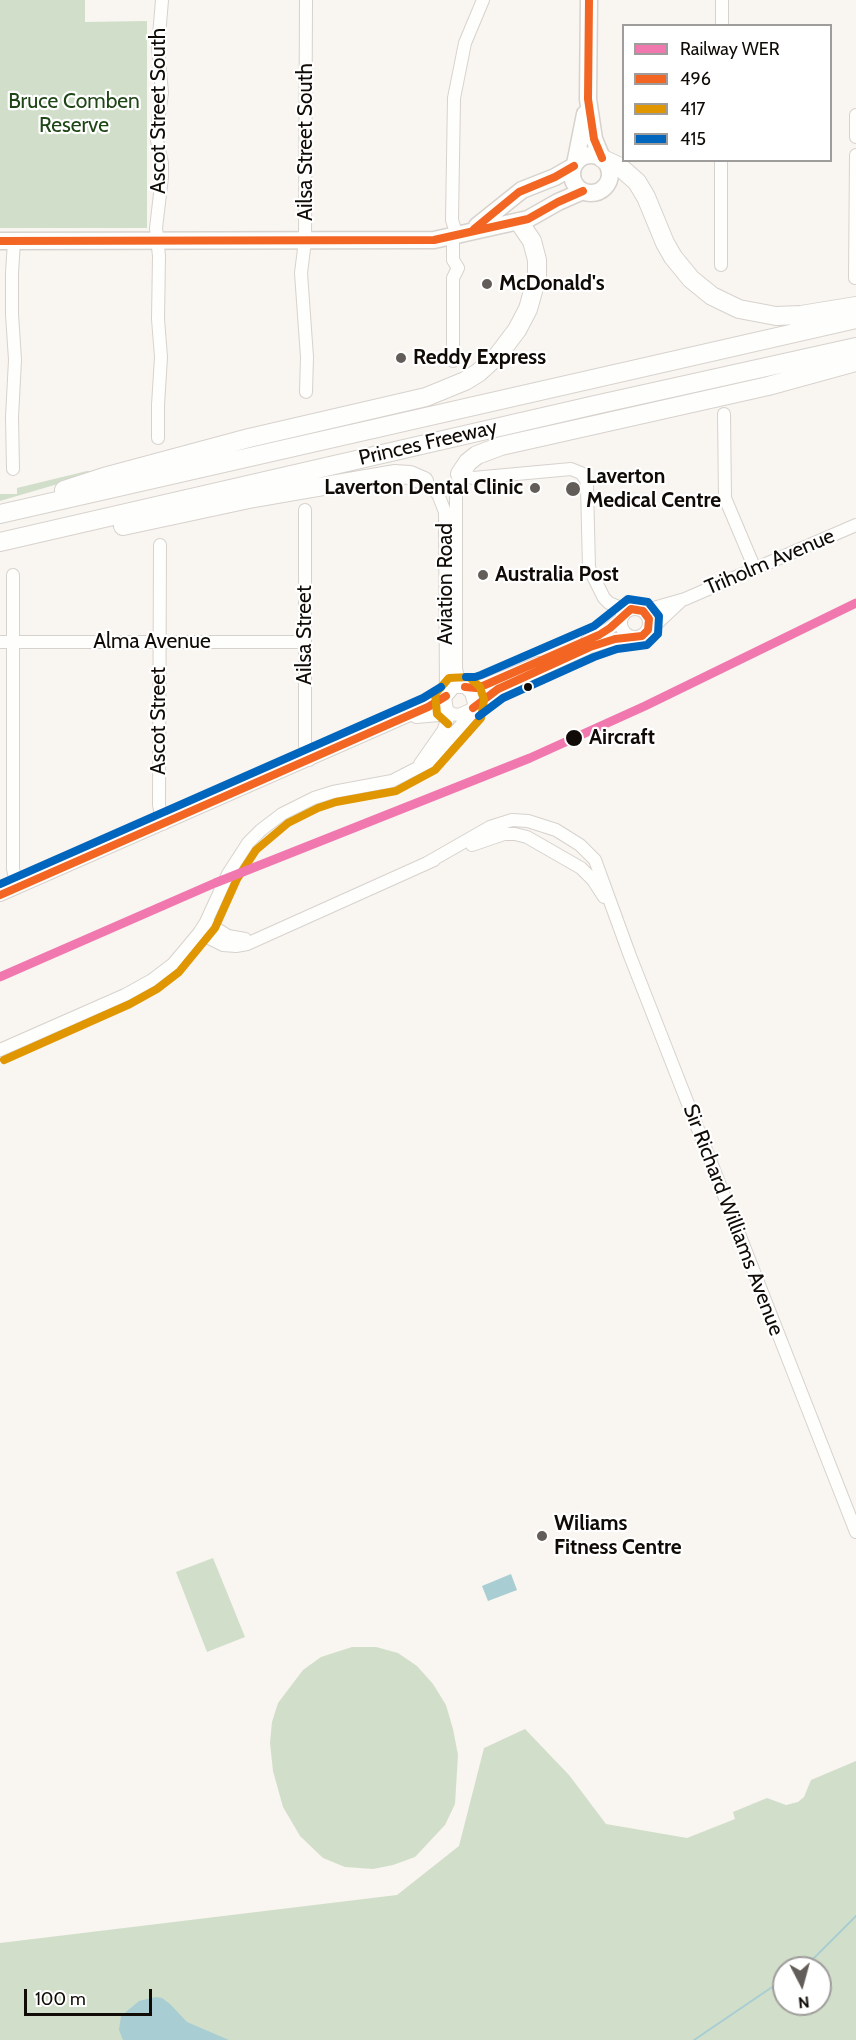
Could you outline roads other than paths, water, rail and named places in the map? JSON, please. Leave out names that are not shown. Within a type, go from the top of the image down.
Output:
[{"type":"highway","points":[[602,158],[620,167],[637,182],[673,257],[691,279],[712,296],[739,309],[776,316],[801,315],[856,306]]},
{"type":"highway","points":[[0,513],[104,477],[213,447],[426,397],[465,381],[486,366],[507,344],[523,320],[530,301],[537,277],[537,256],[532,241],[519,222]]},
{"type":"highway","name":"Princes Freeway","points":[[0,513],[856,320]]},
{"type":"highway","name":"Princes Freeway","points":[[0,542],[856,347]]},
{"type":"highway","points":[[460,474],[468,462],[477,455],[501,446],[768,386],[856,362]]},
{"type":"highway","points":[[0,549],[249,499],[393,474],[410,475],[424,481]]},
{"type":"main road","points":[[588,99],[573,180],[583,191],[595,193],[608,184],[610,169],[602,158],[594,139],[588,99],[589,0]]},
{"type":"main road","points":[[460,234],[495,214],[516,194],[574,165],[587,155],[602,158]]},
{"type":"main road","points":[[7,241],[425,241],[519,222],[534,217],[558,202],[583,191]]},
{"type":"main road","points":[[516,194],[512,206],[513,213],[519,222]]},
{"type":"street","name":"Ascot Street South","points":[[158,438],[161,357],[156,220],[162,163],[156,136],[162,93],[158,48],[162,0]]},
{"type":"street","name":"Ailsa Street South","points":[[306,0],[305,241],[301,273],[307,357],[306,392]]},
{"type":"street","points":[[453,361],[453,278],[458,268],[453,260],[460,234],[452,220],[454,98],[465,43],[483,0]]},
{"type":"street","points":[[722,0],[722,24]]},
{"type":"street","points":[[856,115],[856,137]]},
{"type":"street","points":[[855,278],[856,155]]},
{"type":"street","points":[[721,265],[722,162]]},
{"type":"street","points":[[7,241],[12,273],[15,360],[12,417],[14,469]]},
{"type":"street","points":[[724,414],[725,498],[755,569]]},
{"type":"street","points":[[460,474],[473,478],[571,469],[583,476],[587,486],[589,568],[601,594],[622,614],[624,632],[631,638],[641,635],[650,623],[643,611]]},
{"type":"street","name":"Aviation Road","points":[[446,695],[451,619],[451,536],[456,489],[460,474]]},
{"type":"street","name":"Aviation Road","points":[[424,481],[443,501],[451,536]]},
{"type":"street","name":"Ailsa Street","points":[[305,510],[305,745],[309,760]]},
{"type":"street","name":"Triholm Avenue","points":[[622,614],[632,609],[643,611],[685,599],[856,525]]},
{"type":"street","name":"Ascot Street","points":[[160,545],[159,805],[163,824]]},
{"type":"street","points":[[14,575],[13,869],[17,887]]},
{"type":"street","name":"Triholm Avenue","points":[[641,635],[685,599]]},
{"type":"street","points":[[0,894],[428,707],[454,687],[476,688],[531,666],[599,635],[622,614]]},
{"type":"street","name":"Aviation Road","points":[[451,619],[456,672],[465,687]]},
{"type":"street","points":[[389,724],[449,712],[459,715],[473,709],[498,689],[590,647],[615,639],[641,635]]},
{"type":"street","name":"Alma Avenue","points":[[0,642],[305,642]]},
{"type":"street","points":[[0,1050],[146,984],[173,964],[205,927],[228,874],[248,843],[261,830],[293,807],[323,795],[392,781],[415,770],[437,755],[456,729],[471,715],[473,697],[465,687]]},
{"type":"street","points":[[415,770],[443,730],[449,712],[445,704],[446,695]]},
{"type":"street","name":"Sir Richard Williams Avenue","points":[[427,863],[490,827],[506,821],[528,821],[549,827],[580,845],[595,860],[603,878],[611,908],[856,1532]]},
{"type":"street","name":"Sir Richard Williams Avenue","points":[[205,927],[219,943],[231,946],[247,944],[427,863],[488,838],[508,833],[523,835],[587,873],[611,908]]},
{"type":"street","points":[[553,851],[564,834]]},
{"type":"water","points":[[511,1574],[517,1590],[488,1601],[482,1586]]},
{"type":"water","points":[[156,1997],[170,2004],[187,2022],[229,2040],[123,2040],[119,2030],[121,2016],[139,2001]]},
{"type":"waterway","points":[[816,1956],[856,1916]]},
{"type":"waterway","points":[[694,2040],[772,1987]]},
{"type":"rail line","name":"WER","points":[[0,977],[215,883],[530,758],[645,706],[856,603]]},
{"type":"place","name":"McDonald's","points":[[487,284]]},
{"type":"place","name":"Reddy Express","points":[[401,358]]},
{"type":"place","name":"Laverton Dental Clinic","points":[[535,488]]},
{"type":"place","name":"Laverton Medical Centre","points":[[573,489]]},
{"type":"place","name":"Australia Post","points":[[483,575]]},
{"type":"place","name":"Aircraft","points":[[574,738]]},
{"type":"place","name":"Wiliams Fitness Centre","points":[[542,1536]]},
{"type":"park label","name":"Bruce Comben Reserve","points":[[74,114]]}]
